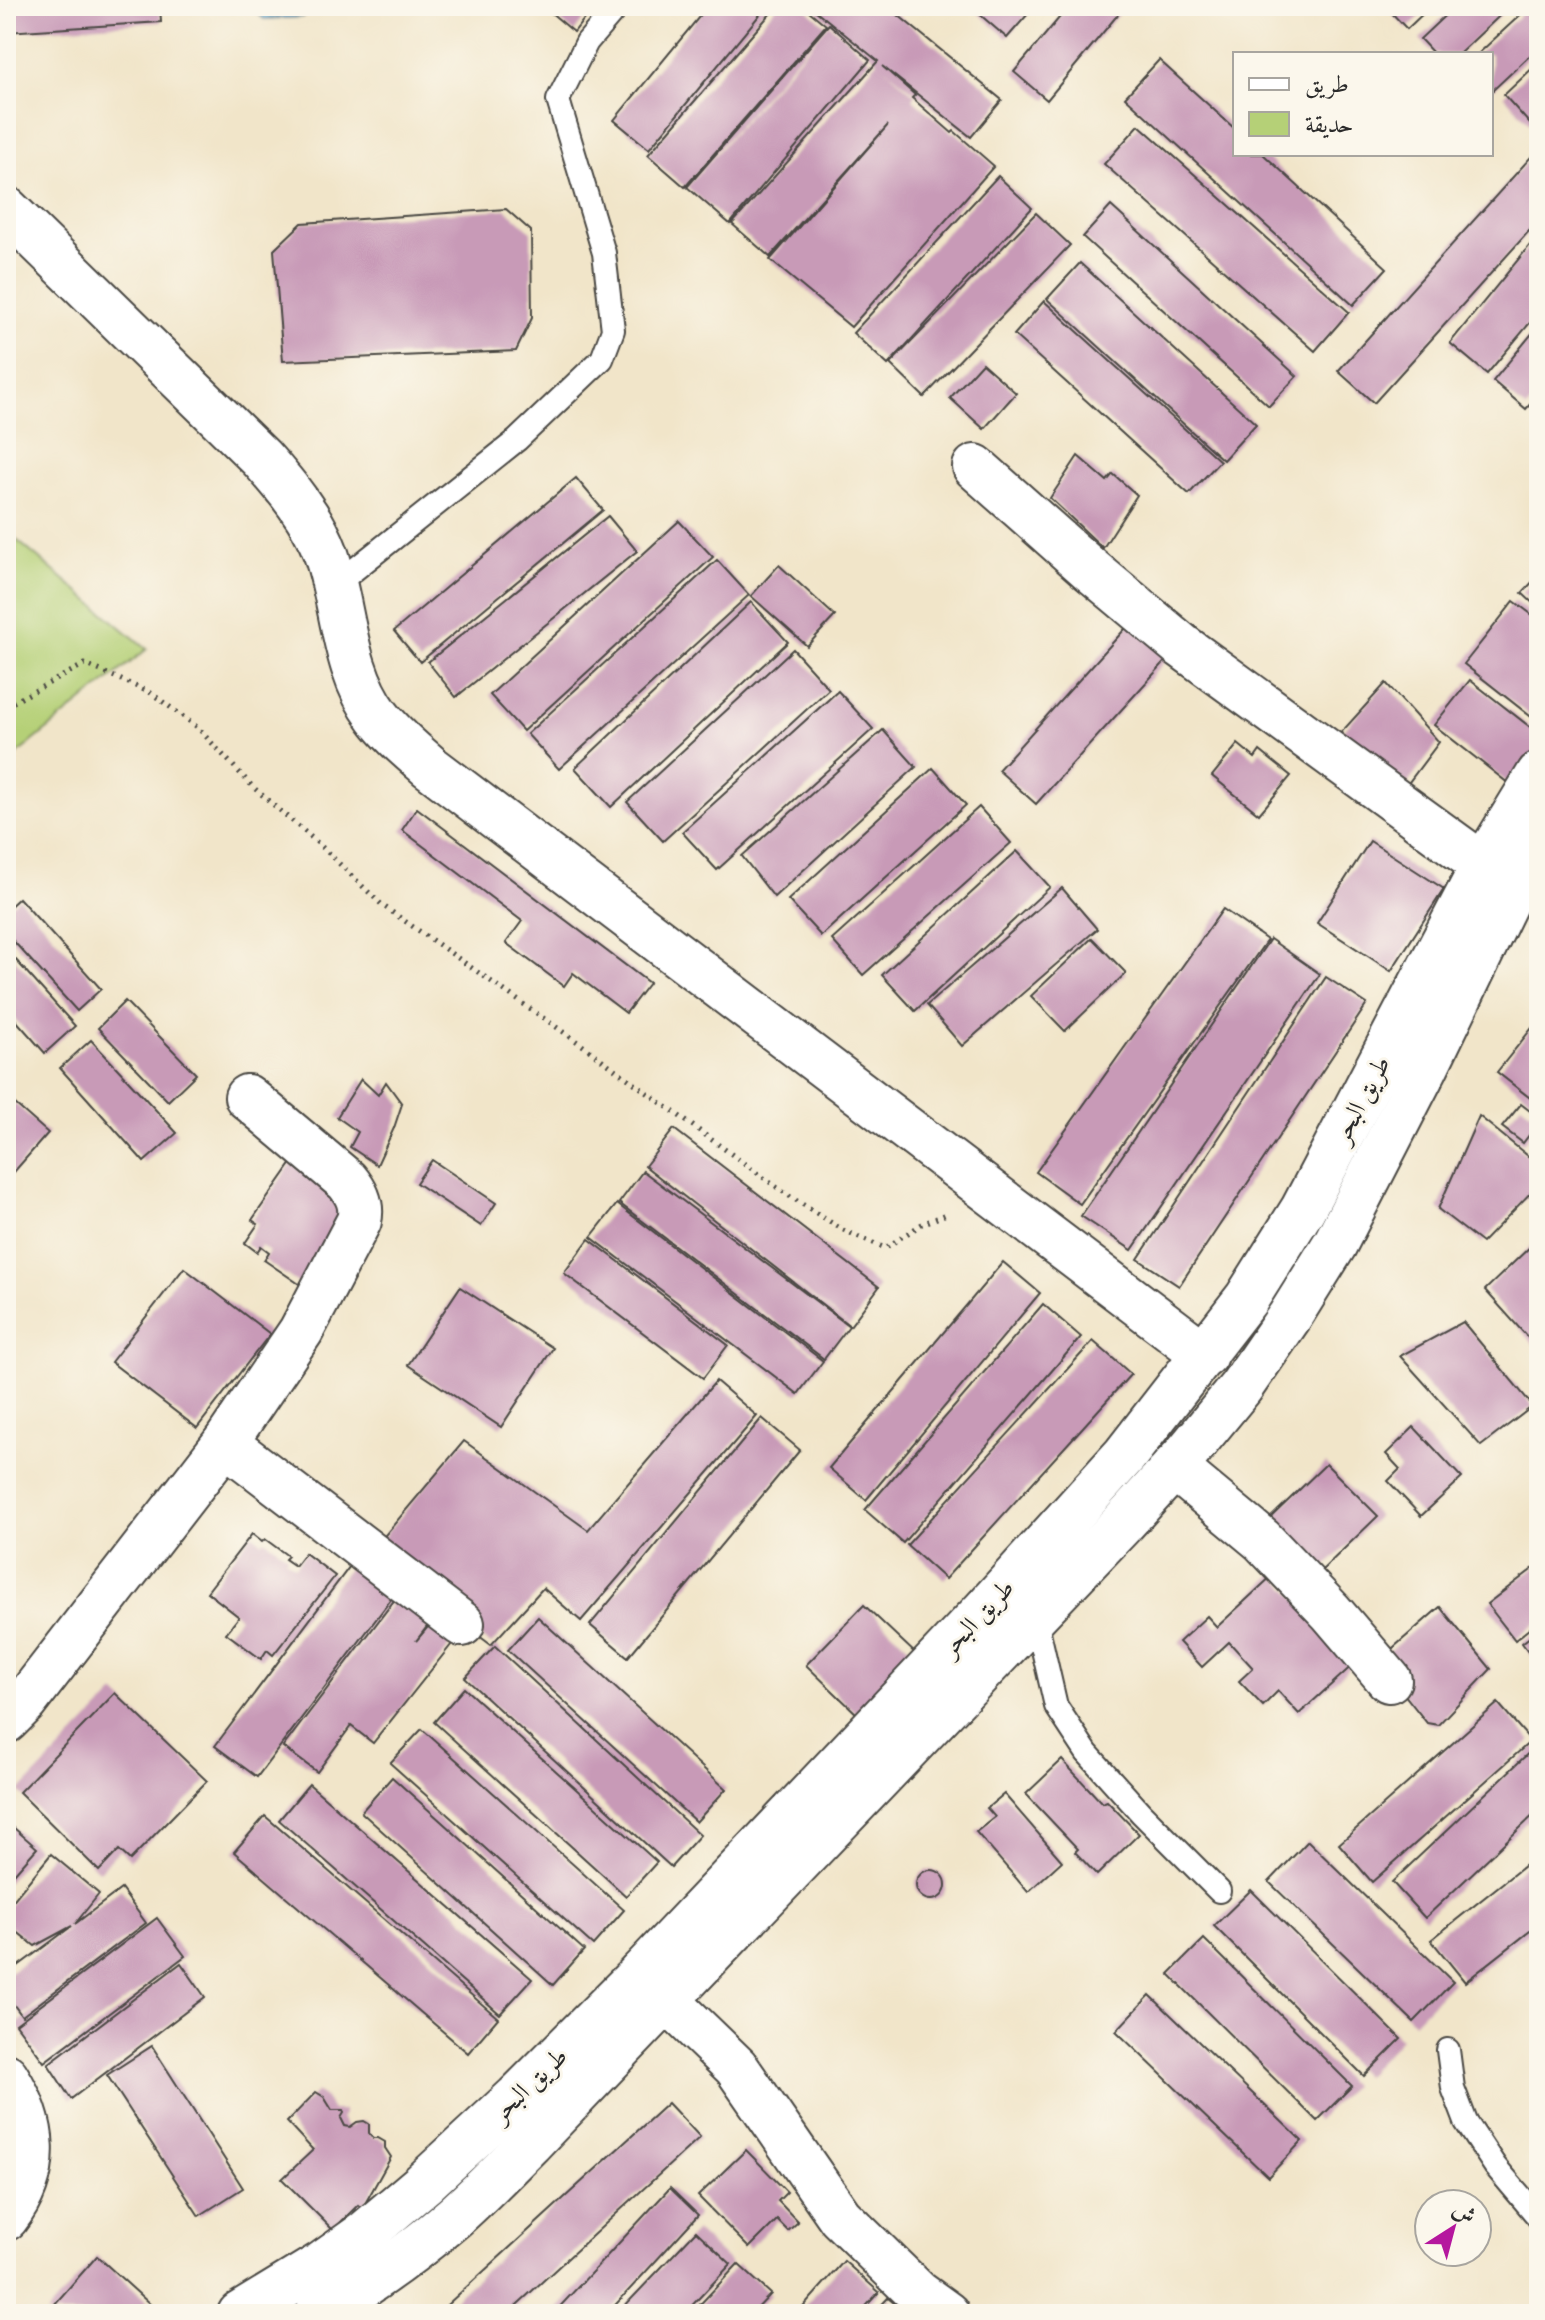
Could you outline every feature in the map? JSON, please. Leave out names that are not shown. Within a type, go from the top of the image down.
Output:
[{"type":"main road","points":[[6,209],[286,486],[326,552],[354,667],[367,697],[386,725],[430,767],[1205,1355]]},
{"type":"main road","points":[[975,467],[1182,646],[1499,875]]},
{"type":"main road","name":"طريق البحر","points":[[240,2314],[354,2241],[423,2184],[517,2097],[738,1924],[1174,1467],[1241,1387],[1335,1244],[1432,1055],[1539,774]]},
{"type":"main road","name":"طريق البحر","points":[[318,2314],[348,2296],[455,2216],[530,2143],[654,1988],[983,1612],[1125,1455],[1247,1298],[1303,1209],[1499,875],[1539,844]]},
{"type":"main road","points":[[6,1721],[25,1702],[225,1443],[301,1331],[359,1221],[361,1213],[357,1194],[347,1181],[247,1097]]},
{"type":"main road","points":[[225,1443],[462,1624]]},
{"type":"main road","points":[[1174,1467],[1262,1540],[1331,1612],[1389,1680]]},
{"type":"main road","points":[[654,1988],[736,2067],[840,2217],[918,2293],[947,2314]]},
{"type":"main road","points":[[6,2076],[26,2113],[31,2140],[31,2157],[21,2194],[6,2218]]},
{"type":"lane","points":[[334,586],[517,440],[602,359],[613,330],[604,253],[558,100],[587,42],[618,6]]},
{"type":"lane","points":[[1035,1615],[1056,1706],[1087,1753],[1141,1813],[1219,1891]]},
{"type":"lane","points":[[1448,2050],[1453,2088],[1466,2122],[1495,2166],[1539,2218]]},
{"type":"path","points":[[6,706],[85,664],[151,693],[197,727],[254,788],[320,845],[382,905],[582,1045],[786,1194],[843,1230],[885,1248],[922,1224],[959,1209]]},
{"type":"green space","points":[[6,531],[147,649],[6,763]]},
{"type":"water","points":[[249,6],[313,6],[303,17],[264,19]]},
{"type":"building","points":[[6,6],[160,6],[161,22],[6,32]]},
{"type":"building","points":[[543,6],[594,6],[574,32]]},
{"type":"building","points":[[708,6],[767,6],[649,149],[614,120]]},
{"type":"building","points":[[777,6],[803,6],[826,25],[685,187],[648,155]]},
{"type":"building","points":[[810,6],[887,6],[1002,100],[971,137],[882,66],[915,95],[912,98],[994,166],[851,327],[770,260],[888,125],[770,257],[732,224],[878,61]]},
{"type":"building","points":[[970,6],[1035,6],[1007,38]]},
{"type":"building","points":[[1069,6],[1125,6],[1047,100],[1014,72]]},
{"type":"building","points":[[1385,6],[1431,6],[1407,29]]},
{"type":"building","points":[[1455,6],[1510,6],[1461,52],[1432,52],[1420,39]]},
{"type":"building","points":[[1530,6],[1539,6],[1539,47],[1493,90],[1493,52],[1480,52]]},
{"type":"building","points":[[829,24],[870,60],[730,224],[687,187]]},
{"type":"building","points":[[1159,60],[1233,127],[1233,156],[1265,156],[1387,268],[1353,305],[1125,97]]},
{"type":"building","points":[[1539,62],[1539,116],[1530,124],[1504,95]]},
{"type":"building","points":[[1139,125],[1349,312],[1315,351],[1104,164]]},
{"type":"building","points":[[1539,148],[1539,220],[1374,403],[1338,371]]},
{"type":"building","points":[[998,176],[1032,208],[888,365],[853,333]]},
{"type":"building","points":[[1111,206],[1297,376],[1269,406],[1083,237]]},
{"type":"building","points":[[506,209],[531,231],[532,318],[516,351],[283,361],[274,250],[302,223]]},
{"type":"building","points":[[1036,213],[1070,245],[924,397],[890,364]]},
{"type":"building","points":[[1539,234],[1539,312],[1487,374],[1450,343]]},
{"type":"building","points":[[1080,263],[1256,424],[1223,460],[1047,299]]},
{"type":"building","points":[[1044,301],[1220,461],[1189,494],[1014,335]]},
{"type":"building","points":[[1539,325],[1539,394],[1526,409],[1493,381]]},
{"type":"building","points":[[982,363],[1016,393],[984,429],[950,398]]},
{"type":"building","points":[[1078,456],[1107,481],[1113,474],[1137,495],[1103,548],[1050,498]]},
{"type":"building","points":[[576,478],[603,510],[420,662],[394,631]]},
{"type":"building","points":[[608,516],[637,551],[456,697],[428,662]]},
{"type":"building","points":[[679,521],[713,557],[523,731],[490,695]]},
{"type":"building","points":[[717,560],[749,595],[559,769],[527,734]]},
{"type":"building","points":[[779,565],[835,616],[807,646],[751,596]]},
{"type":"building","points":[[1539,575],[1539,609],[1522,593]]},
{"type":"building","points":[[1514,601],[1539,620],[1539,723],[1464,664]]},
{"type":"building","points":[[751,602],[788,642],[611,807],[575,768]]},
{"type":"building","points":[[1133,620],[1171,655],[1036,804],[998,770]]},
{"type":"building","points":[[793,649],[829,689],[663,841],[627,802]]},
{"type":"building","points":[[1470,680],[1539,734],[1539,754],[1513,787],[1434,725]]},
{"type":"building","points":[[1386,683],[1439,742],[1403,790],[1336,738]]},
{"type":"building","points":[[838,691],[873,729],[717,870],[682,832]]},
{"type":"building","points":[[883,730],[916,767],[774,897],[742,856]]},
{"type":"building","points":[[1238,744],[1255,758],[1260,751],[1291,776],[1259,814],[1212,776]]},
{"type":"building","points":[[933,768],[966,805],[821,936],[788,900]]},
{"type":"building","points":[[979,807],[1011,843],[863,975],[832,940]]},
{"type":"building","points":[[417,808],[649,983],[626,1013],[573,973],[564,986],[506,943],[522,921],[402,830]]},
{"type":"building","points":[[1370,841],[1444,889],[1391,971],[1317,923]]},
{"type":"building","points":[[1017,851],[1050,887],[915,1011],[882,975]]},
{"type":"building","points":[[1062,888],[1097,929],[962,1046],[927,1005]]},
{"type":"building","points":[[19,898],[101,989],[77,1011],[6,933],[6,910]]},
{"type":"building","points":[[1223,909],[1267,940],[1080,1204],[1036,1172]]},
{"type":"building","points":[[1092,938],[1126,973],[1065,1031],[1031,996]]},
{"type":"building","points":[[1270,939],[1320,974],[1132,1250],[1081,1216]]},
{"type":"building","points":[[6,949],[75,1026],[45,1053],[6,1009]]},
{"type":"building","points":[[1326,977],[1367,1004],[1179,1286],[1138,1259]]},
{"type":"building","points":[[125,1001],[196,1074],[168,1101],[98,1028]]},
{"type":"building","points":[[1539,1019],[1539,1105],[1497,1072]]},
{"type":"building","points":[[91,1040],[177,1133],[144,1162],[60,1068]]},
{"type":"building","points":[[361,1079],[378,1095],[386,1082],[402,1104],[377,1165],[350,1147],[358,1132],[337,1117]]},
{"type":"building","points":[[14,1103],[48,1133],[6,1181],[6,1112]]},
{"type":"building","points":[[1521,1104],[1539,1118],[1523,1143],[1502,1127]]},
{"type":"building","points":[[1479,1116],[1539,1165],[1539,1184],[1482,1243],[1438,1209]]},
{"type":"building","points":[[674,1129],[879,1287],[850,1326],[645,1166]]},
{"type":"building","points":[[299,1153],[350,1194],[308,1290],[264,1260],[269,1252],[261,1246],[257,1252],[245,1243],[258,1224],[252,1220]]},
{"type":"building","points":[[432,1160],[496,1203],[481,1226],[416,1183]]},
{"type":"building","points":[[643,1171],[849,1326],[824,1359],[619,1203]]},
{"type":"building","points":[[617,1204],[823,1361],[798,1394],[591,1237]]},
{"type":"building","points":[[589,1239],[728,1345],[703,1378],[564,1273]]},
{"type":"building","points":[[1533,1244],[1539,1250],[1539,1350],[1485,1290]]},
{"type":"building","points":[[1003,1262],[1040,1293],[866,1500],[829,1468]]},
{"type":"building","points":[[184,1268],[270,1334],[197,1428],[111,1362]]},
{"type":"building","points":[[460,1287],[553,1348],[501,1427],[408,1365]]},
{"type":"building","points":[[1043,1304],[1081,1337],[903,1543],[865,1510]]},
{"type":"building","points":[[1463,1322],[1533,1406],[1481,1446],[1400,1356]]},
{"type":"building","points":[[1093,1341],[1131,1374],[945,1579],[907,1545]]},
{"type":"building","points":[[716,1381],[757,1416],[581,1621],[543,1588],[491,1645],[370,1553],[464,1441],[588,1530]]},
{"type":"building","points":[[762,1418],[800,1450],[628,1657],[590,1625]]},
{"type":"building","points":[[1414,1427],[1462,1478],[1421,1516],[1388,1481],[1400,1469],[1386,1454]]},
{"type":"building","points":[[1326,1464],[1378,1516],[1318,1574],[1266,1522]]},
{"type":"building","points":[[252,1534],[262,1542],[265,1539],[288,1556],[285,1559],[295,1566],[305,1553],[335,1576],[273,1655],[267,1650],[261,1659],[226,1633],[239,1617],[207,1592]]},
{"type":"building","points":[[359,1554],[401,1586],[257,1777],[215,1746]]},
{"type":"building","points":[[1539,1564],[1539,1621],[1515,1640],[1487,1604]]},
{"type":"building","points":[[1274,1574],[1356,1662],[1299,1714],[1278,1691],[1263,1706],[1239,1681],[1253,1668],[1229,1642],[1202,1667],[1179,1642],[1207,1616],[1217,1627]]},
{"type":"building","points":[[399,1594],[432,1620],[416,1641],[432,1622],[455,1640],[373,1743],[351,1726],[317,1772],[283,1747]]},
{"type":"building","points":[[864,1605],[917,1655],[859,1716],[806,1665]]},
{"type":"building","points":[[1440,1607],[1491,1669],[1438,1725],[1427,1723],[1378,1661]]},
{"type":"building","points":[[538,1617],[726,1789],[696,1822],[508,1650]]},
{"type":"building","points":[[1539,1630],[1539,1666],[1522,1643]]},
{"type":"building","points":[[495,1646],[700,1835],[671,1867],[465,1678]]},
{"type":"building","points":[[464,1688],[657,1862],[626,1896],[434,1722]]},
{"type":"building","points":[[115,1693],[207,1781],[130,1860],[119,1850],[99,1871],[19,1792]]},
{"type":"building","points":[[1498,1703],[1531,1741],[1372,1882],[1339,1844]]},
{"type":"building","points":[[422,1729],[624,1910],[593,1945],[390,1763]]},
{"type":"building","points":[[1536,1746],[1539,1749],[1539,1810],[1425,1918],[1392,1882]]},
{"type":"building","points":[[1062,1760],[1102,1803],[1107,1801],[1139,1834],[1097,1875],[1075,1852],[1078,1849],[1026,1794]]},
{"type":"building","points":[[392,1777],[584,1950],[553,1985],[361,1812]]},
{"type":"building","points":[[309,1784],[532,1979],[500,2014],[279,1820]]},
{"type":"building","points":[[1004,1794],[1062,1861],[1028,1892],[976,1832],[995,1817],[987,1808]]},
{"type":"building","points":[[265,1816],[498,2018],[468,2053],[234,1852]]},
{"type":"building","points":[[6,1821],[37,1848],[6,1883]]},
{"type":"building","points":[[1308,1841],[1453,1982],[1414,2022],[1269,1882]]},
{"type":"building","points":[[51,1854],[99,1894],[75,1924],[121,1889],[146,1923],[22,2016],[6,1994],[6,1975],[72,1926],[35,1946],[6,1923],[6,1909]]},
{"type":"building","points":[[1539,1854],[1539,1924],[1465,1982],[1431,1940]]},
{"type":"building","points":[[931,1870],[941,1875],[946,1885],[941,1895],[931,1900],[921,1895],[916,1885],[921,1875]]},
{"type":"building","points":[[1251,1890],[1401,2039],[1364,2076],[1214,1926]]},
{"type":"building","points":[[157,1918],[185,1956],[44,2062],[16,2024]]},
{"type":"building","points":[[1204,1939],[1352,2086],[1317,2121],[1169,1974]]},
{"type":"building","points":[[181,1963],[205,1997],[71,2099],[48,2064]]},
{"type":"building","points":[[1150,1995],[1302,2141],[1268,2177],[1116,2031]]},
{"type":"building","points":[[152,2046],[243,2188],[199,2216],[107,2075]]},
{"type":"building","points":[[316,2092],[324,2097],[332,2110],[343,2110],[341,2118],[345,2126],[364,2121],[369,2124],[369,2133],[385,2142],[391,2157],[362,2209],[358,2205],[333,2230],[282,2179],[313,2150],[287,2122]]},
{"type":"building","points":[[668,2103],[700,2137],[507,2314],[437,2314]]},
{"type":"building","points":[[746,2150],[787,2192],[778,2201],[798,2222],[788,2231],[777,2220],[749,2248],[698,2196]]},
{"type":"building","points":[[670,2188],[698,2215],[607,2314],[553,2314]]},
{"type":"building","points":[[696,2231],[731,2264],[684,2314],[617,2314]]},
{"type":"building","points":[[97,2256],[161,2314],[46,2314]]},
{"type":"building","points":[[844,2261],[879,2292],[859,2314],[797,2314]]},
{"type":"building","points":[[738,2264],[771,2294],[752,2314],[691,2314]]},
{"type":"building","points":[[888,2298],[907,2314],[873,2314]]}]
